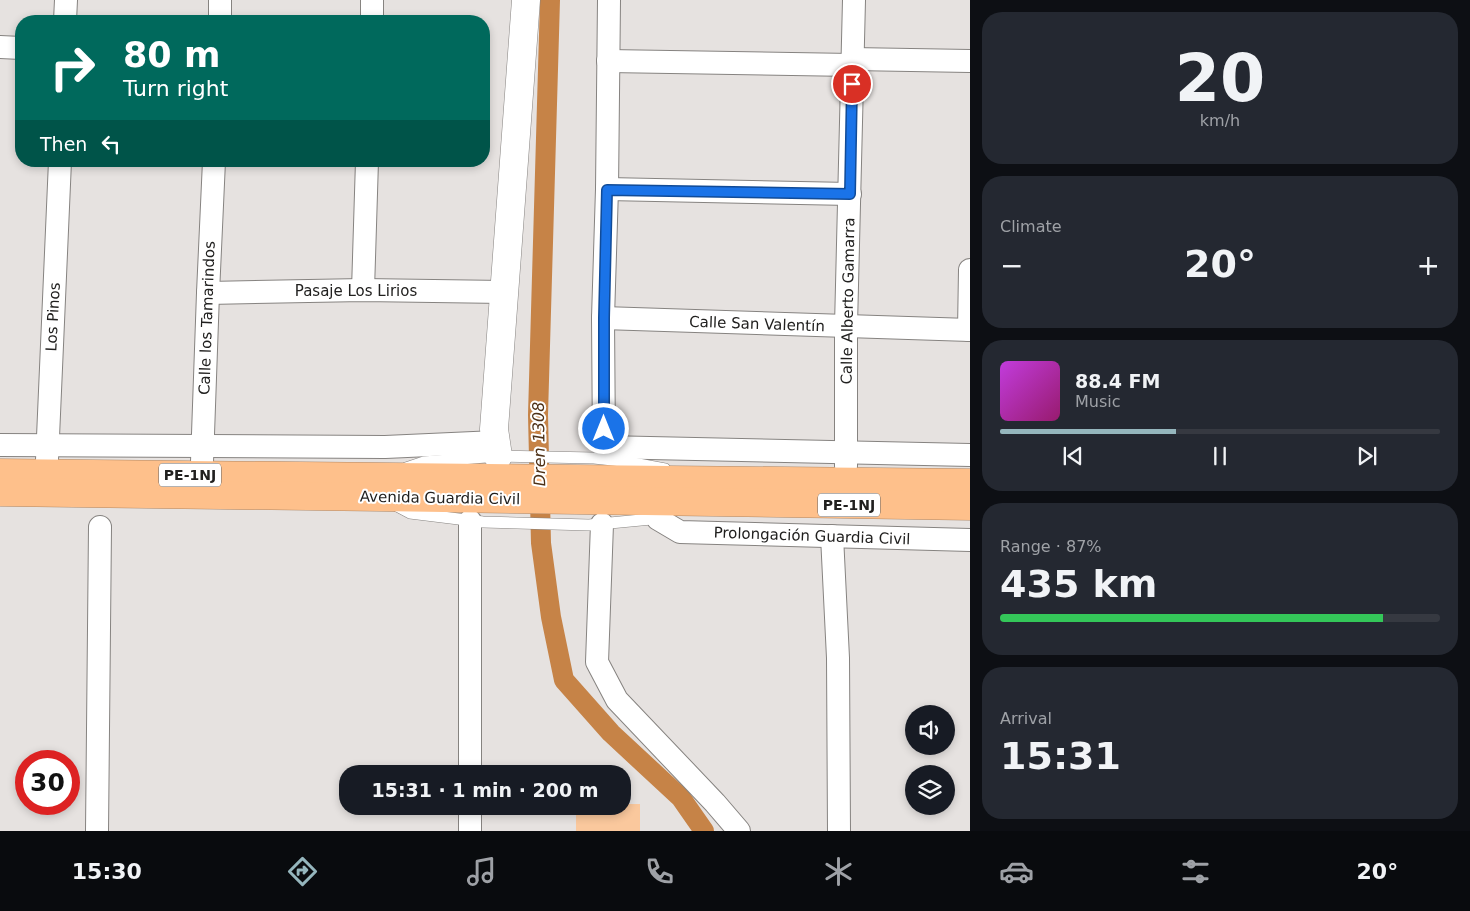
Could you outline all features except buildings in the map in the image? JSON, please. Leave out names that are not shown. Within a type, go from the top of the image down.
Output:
[{"type":"highway","name":"Avenida Guardia Civil","points":[[0,473],[202,475],[380,487]]},
{"type":"highway","name":"Avenida Guardia Civil","points":[[0,492],[380,487],[503,476],[591,497],[729,492],[846,482],[970,483]]},
{"type":"highway","name":"Avenida Guardia Civil","points":[[729,492],[970,506]]},
{"type":"street","points":[[65,15],[66,0]]},
{"type":"street","points":[[220,0],[220,15]]},
{"type":"street","points":[[372,0],[372,15]]},
{"type":"street","points":[[0,445],[386,447],[503,476],[494,429],[526,0]]},
{"type":"street","points":[[609,0],[604,447],[970,455]]},
{"type":"street","name":"Calle Alberto Gamarra","points":[[846,482],[846,326],[854,0]]},
{"type":"street","points":[[0,47],[15,48]]},
{"type":"street","points":[[608,61],[970,61]]},
{"type":"street","name":"Los Pinos","points":[[46,473],[60,167]]},
{"type":"street","name":"Calle los Tamarindos","points":[[202,475],[214,167]]},
{"type":"street","points":[[363,290],[367,167]]},
{"type":"street","points":[[607,190],[850,194]]},
{"type":"street","points":[[969,330],[970,270]]},
{"type":"street","name":"Pasaje Los Lirios","points":[[208,293],[363,290],[504,292]]},
{"type":"street","name":"Calle San Valentín","points":[[604,318],[969,330]]},
{"type":"street","points":[[591,497],[597,662],[618,700],[739,831]]},
{"type":"street","name":"Prolongación Guardia Civil","points":[[672,516],[680,532],[970,540]]},
{"type":"street","points":[[470,521],[470,765]]},
{"type":"street","points":[[97,831],[100,526]]},
{"type":"street","points":[[832,536],[838,658],[839,831]]},
{"type":"street","points":[[470,815],[470,831]]},
{"type":"lane","points":[[591,497],[622,461],[729,492]]},
{"type":"lane","points":[[503,476],[470,521],[410,513],[380,487],[424,462],[503,476],[672,516],[729,492]]},
{"type":"shaded area","points":[[631,804],[640,804],[640,831],[576,831],[576,815],[631,815]]},
{"type":"waterway","name":"Dren 1308","points":[[550,0],[538,415],[541,543],[551,617],[564,680],[611,733],[681,798],[704,831]]},
{"type":"route","points":[[604,429],[607,190],[850,194],[852,84]]}]
